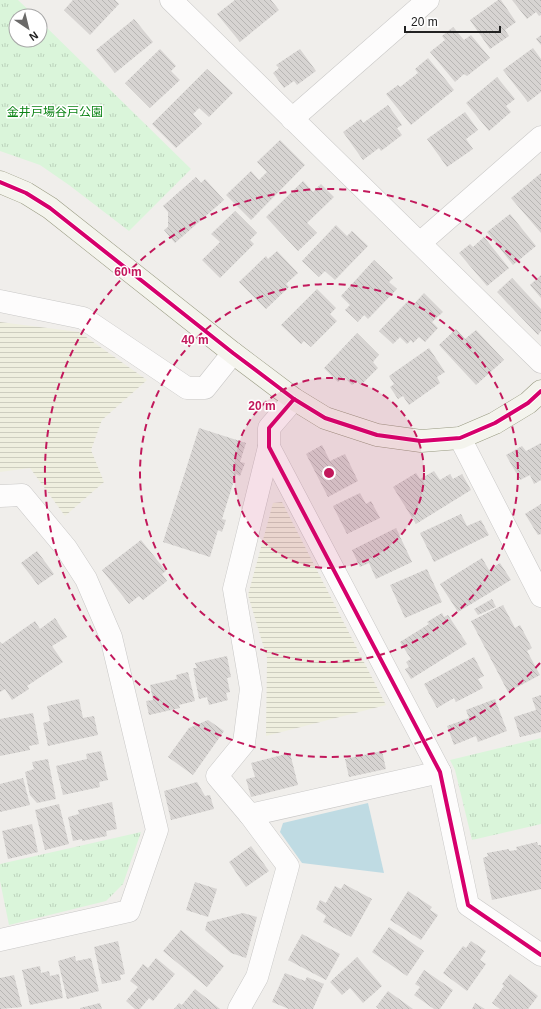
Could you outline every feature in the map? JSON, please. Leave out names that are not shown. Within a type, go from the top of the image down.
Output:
[{"type":"street","points":[[171,0],[541,362]]},
{"type":"street","points":[[292,119],[428,0]]},
{"type":"street","points":[[420,243],[541,137]]},
{"type":"street","points":[[0,182],[26,193],[50,208],[294,398],[325,418],[377,435],[421,441],[460,438],[495,423],[528,403],[541,391]]},
{"type":"street","points":[[0,301],[83,318],[187,388],[205,388],[234,352]]},
{"type":"street","points":[[239,1009],[257,977],[288,866],[217,776],[244,743],[251,689],[234,589],[269,447],[269,428],[294,398]]},
{"type":"street","points":[[460,438],[541,596]]},
{"type":"street","points":[[269,447],[440,772],[468,905],[541,955]]},
{"type":"street","points":[[0,496],[22,495],[66,548],[86,579],[99,606],[111,637],[157,830],[129,911],[1,937]]},
{"type":"street","points":[[250,816],[440,772]]},
{"type":"green space","name":"金井戸場谷戸公園","points":[[0,0],[18,0],[26,8],[8,8],[8,48],[48,48],[48,29],[191,169],[129,231],[69,185],[40,165],[0,151]]},
{"type":"green space","points":[[0,322],[79,332],[147,380],[102,420],[91,450],[104,482],[65,516],[30,468],[0,472]]},
{"type":"green space","points":[[282,502],[386,705],[266,736],[267,658],[248,595],[273,503]]},
{"type":"green space","points":[[541,738],[541,824],[472,840],[455,770],[450,760]]},
{"type":"green space","points":[[141,832],[123,884],[106,901],[9,925],[0,881],[0,864]]},
{"type":"water","points":[[368,803],[384,873],[302,863],[280,832],[283,823]]},
{"type":"building","points":[[73,0],[115,0],[119,4],[90,35],[64,10]]},
{"type":"building","points":[[235,0],[271,0],[279,10],[240,42],[217,14]]},
{"type":"building","points":[[498,0],[501,0],[516,22],[505,30],[509,36],[490,49],[470,20]]},
{"type":"building","points":[[512,0],[541,0],[541,15],[539,16],[536,12],[527,19]]},
{"type":"building","points":[[134,19],[153,42],[115,73],[96,50]]},
{"type":"building","points":[[453,27],[464,40],[471,35],[490,58],[467,76],[464,74],[455,82],[430,52],[445,40],[442,36]]},
{"type":"building","points":[[541,35],[541,45],[536,39]]},
{"type":"building","points":[[533,48],[541,59],[541,92],[528,102],[503,70]]},
{"type":"building","points":[[160,49],[176,66],[171,71],[180,80],[150,108],[125,83]]},
{"type":"building","points":[[300,49],[316,71],[297,85],[294,81],[284,88],[273,73],[279,68],[276,65]]},
{"type":"building","points":[[428,58],[454,90],[411,125],[386,94],[398,85],[400,87],[418,73],[415,69]]},
{"type":"building","points":[[207,69],[233,93],[209,117],[199,108],[193,114],[202,124],[176,148],[152,124]]},
{"type":"building","points":[[497,77],[515,99],[506,106],[511,112],[489,131],[466,103]]},
{"type":"building","points":[[388,105],[402,125],[397,128],[402,135],[381,151],[379,148],[363,160],[343,132],[361,119],[363,123]]},
{"type":"building","points":[[465,112],[478,130],[466,139],[473,149],[447,167],[427,139]]},
{"type":"building","points":[[280,140],[305,165],[251,220],[226,195],[251,171],[259,180],[267,172],[257,162]]},
{"type":"building","points":[[541,173],[541,233],[511,198]]},
{"type":"building","points":[[196,177],[201,183],[205,179],[224,200],[175,243],[164,230],[168,227],[168,212],[163,206]]},
{"type":"building","points":[[303,181],[313,192],[321,184],[334,197],[307,223],[317,233],[298,251],[266,217]]},
{"type":"building","points":[[235,211],[257,233],[250,240],[254,244],[220,278],[202,260],[220,242],[211,234]]},
{"type":"building","points":[[510,214],[536,246],[513,265],[487,232]]},
{"type":"building","points":[[336,225],[347,236],[352,231],[368,246],[335,280],[325,271],[319,277],[302,261]]},
{"type":"building","points":[[484,237],[509,268],[487,286],[459,253],[470,244],[473,247]]},
{"type":"building","points":[[277,251],[298,273],[286,284],[289,287],[266,309],[239,282],[266,256],[268,259]]},
{"type":"building","points":[[374,260],[393,278],[389,282],[397,289],[368,319],[364,315],[358,322],[345,310],[350,305],[341,296]]},
{"type":"building","points":[[541,275],[541,298],[530,285]]},
{"type":"building","points":[[512,278],[541,309],[541,331],[538,335],[497,292]]},
{"type":"building","points":[[317,289],[336,308],[330,314],[337,321],[311,347],[304,341],[301,344],[281,325]]},
{"type":"building","points":[[424,293],[443,312],[432,322],[438,328],[425,342],[419,337],[413,343],[411,340],[407,344],[400,337],[393,344],[379,331],[408,301],[413,305]]},
{"type":"building","points":[[456,329],[465,339],[476,330],[504,360],[476,385],[439,345]]},
{"type":"building","points":[[357,333],[379,355],[373,362],[378,368],[361,385],[357,381],[352,385],[344,377],[338,382],[324,368]]},
{"type":"building","points":[[429,348],[445,372],[437,377],[440,383],[409,405],[403,396],[398,399],[390,387],[394,384],[389,376]]},
{"type":"building","points":[[199,428],[246,443],[240,462],[245,463],[240,476],[236,474],[222,519],[226,520],[222,532],[218,530],[210,557],[163,542]]},
{"type":"building","points":[[541,443],[541,480],[534,484],[530,475],[520,480],[506,455],[522,446],[526,451]]},
{"type":"building","points":[[322,445],[330,461],[345,454],[358,481],[328,497],[306,454]]},
{"type":"building","points":[[434,471],[440,480],[450,474],[453,479],[462,474],[471,490],[416,524],[393,487],[416,473],[420,479]]},
{"type":"building","points":[[360,493],[366,504],[371,501],[380,518],[347,534],[333,506]]},
{"type":"building","points":[[541,504],[541,534],[538,535],[525,514]]},
{"type":"building","points":[[461,514],[467,526],[481,520],[489,535],[434,562],[420,533]]},
{"type":"building","points":[[396,528],[412,562],[376,579],[369,563],[360,567],[352,550]]},
{"type":"building","points":[[141,540],[166,571],[162,574],[167,581],[143,600],[139,596],[129,604],[102,570]]},
{"type":"building","points":[[37,551],[54,574],[38,585],[21,563]]},
{"type":"building","points":[[482,558],[489,570],[500,563],[511,580],[458,612],[440,584]]},
{"type":"building","points":[[427,569],[442,602],[405,618],[390,585]]},
{"type":"building","points":[[492,599],[496,607],[478,615],[474,609]]},
{"type":"building","points":[[503,605],[515,628],[520,625],[532,648],[527,651],[540,675],[508,692],[471,621]]},
{"type":"building","points":[[442,613],[444,617],[448,615],[467,644],[411,679],[405,669],[409,667],[406,662],[411,659],[400,642],[429,624],[427,622]]},
{"type":"building","points":[[55,618],[67,637],[52,646],[63,662],[27,686],[29,689],[12,700],[5,689],[0,692],[0,642],[2,644],[35,621],[40,629]]},
{"type":"building","points":[[227,656],[231,677],[227,678],[230,692],[226,693],[228,700],[209,705],[207,697],[199,699],[193,668],[197,668],[195,663]]},
{"type":"building","points":[[474,657],[484,676],[478,679],[483,688],[456,702],[454,698],[437,708],[424,684]]},
{"type":"building","points":[[188,672],[195,701],[179,705],[180,708],[149,715],[146,701],[153,700],[150,685],[177,679],[176,675]]},
{"type":"building","points":[[541,695],[541,732],[520,737],[514,717],[536,710],[532,698]]},
{"type":"building","points":[[79,699],[83,718],[94,716],[98,735],[48,746],[43,723],[50,721],[47,706]]},
{"type":"building","points":[[495,699],[507,731],[478,742],[476,736],[454,745],[447,726],[469,718],[466,710]]},
{"type":"building","points":[[33,713],[39,744],[29,746],[30,750],[0,756],[0,719]]},
{"type":"building","points":[[208,720],[224,731],[193,775],[168,757],[189,728]]},
{"type":"building","points":[[101,751],[108,780],[99,782],[100,787],[63,795],[56,766],[87,759],[86,754]]},
{"type":"building","points":[[382,751],[386,769],[349,777],[345,759]]},
{"type":"building","points":[[290,753],[298,785],[251,797],[246,779],[255,777],[251,763]]},
{"type":"building","points":[[48,759],[56,799],[37,803],[30,795],[25,772],[34,769],[32,762]]},
{"type":"building","points":[[23,778],[30,805],[0,812],[0,784]]},
{"type":"building","points":[[197,782],[205,796],[210,795],[214,809],[171,820],[164,791]]},
{"type":"building","points":[[112,802],[117,829],[106,831],[107,836],[82,841],[82,839],[73,841],[68,817],[79,814],[78,810]]},
{"type":"building","points":[[59,804],[69,844],[45,850],[35,810]]},
{"type":"building","points":[[32,824],[38,852],[8,859],[2,831]]},
{"type":"building","points":[[537,842],[538,845],[541,845],[541,889],[492,900],[483,858],[488,856],[487,853],[509,849],[509,851],[517,850],[516,847]]},
{"type":"building","points":[[251,846],[269,871],[246,887],[229,862]]},
{"type":"building","points":[[195,882],[217,889],[208,917],[186,910]]},
{"type":"building","points":[[344,884],[372,899],[351,937],[323,922],[326,916],[316,909],[320,900],[326,903],[335,886],[341,889]]},
{"type":"building","points":[[408,891],[432,907],[430,910],[438,915],[421,940],[390,920]]},
{"type":"building","points":[[243,913],[257,917],[246,958],[231,953],[205,930],[207,922]]},
{"type":"building","points":[[389,927],[424,951],[407,976],[372,952]]},
{"type":"building","points":[[181,930],[224,966],[207,987],[163,951]]},
{"type":"building","points":[[302,934],[340,954],[326,980],[288,960]]},
{"type":"building","points":[[118,941],[125,974],[120,975],[121,980],[102,984],[94,947]]},
{"type":"building","points":[[471,941],[486,951],[480,960],[486,964],[467,991],[443,973],[463,946],[466,948]]},
{"type":"building","points":[[75,956],[76,961],[91,958],[99,991],[67,999],[58,961]]},
{"type":"building","points":[[357,957],[382,986],[363,1003],[350,988],[342,995],[330,982]]},
{"type":"building","points":[[156,958],[175,974],[153,1001],[149,998],[140,1009],[135,1009],[126,1001],[138,987],[130,981],[143,964],[148,968]]},
{"type":"building","points":[[40,966],[41,973],[49,971],[50,976],[59,974],[63,998],[30,1005],[22,970]]},
{"type":"building","points":[[424,970],[453,990],[440,1009],[434,1009],[414,995],[420,987],[415,984]]},
{"type":"building","points":[[285,973],[305,981],[307,977],[324,984],[313,1009],[289,1009],[272,1002]]},
{"type":"building","points":[[510,974],[538,996],[528,1009],[500,1009],[492,1003],[504,986],[502,984]]},
{"type":"building","points":[[14,975],[22,1007],[0,1009],[0,978]]},
{"type":"building","points":[[195,989],[220,1009],[174,1009],[179,1003],[182,1005]]},
{"type":"building","points":[[388,991],[413,1009],[379,1009],[376,1007]]},
{"type":"building","points":[[100,1003],[102,1009],[80,1009],[80,1008]]},
{"type":"building","points":[[475,1003],[485,1009],[472,1009]]},
{"type":"cycle path","points":[[0,182],[26,193],[50,208],[233,353],[294,399],[325,418],[377,435],[421,441],[460,438],[495,423],[528,403],[541,391]]},
{"type":"cycle path","points":[[294,399],[269,428],[269,447],[440,772],[468,905],[541,955]]}]
